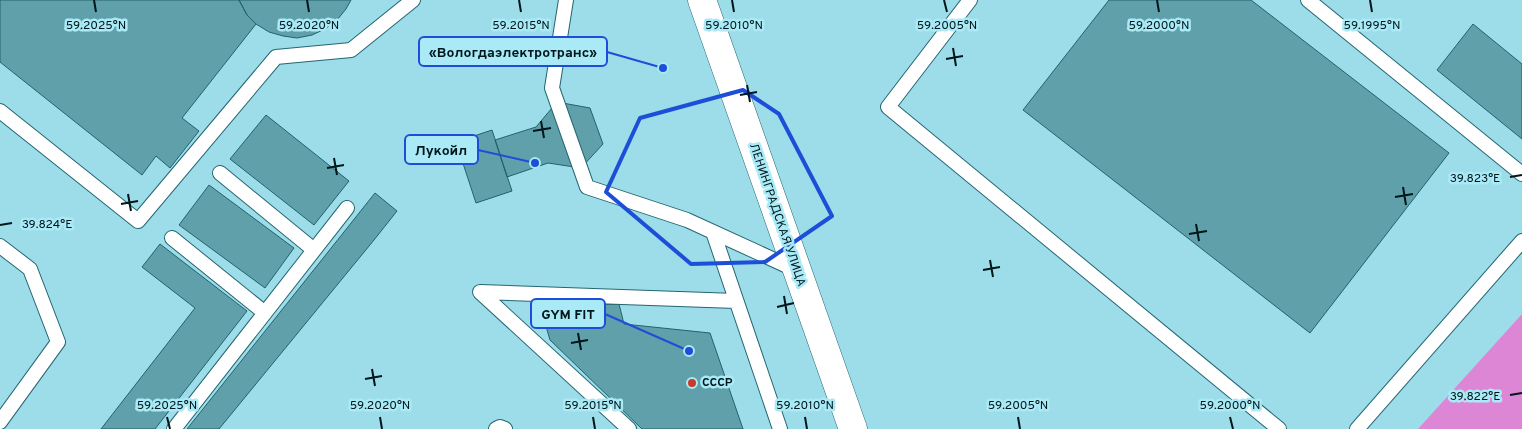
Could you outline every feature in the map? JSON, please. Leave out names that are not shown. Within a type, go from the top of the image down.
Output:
[{"type":"main road","name":"ЛЕНИНГРАДСКАЯ УЛИЦА","points":[[702,0],[853,429]]},
{"type":"lane","points":[[0,112],[138,221],[276,57],[351,50],[413,0]]},
{"type":"lane","points":[[566,0],[552,88],[587,187],[687,220],[797,271]]},
{"type":"lane","points":[[970,0],[888,107],[1279,429]]},
{"type":"lane","points":[[1308,0],[1522,174]]},
{"type":"lane","points":[[220,173],[314,250]]},
{"type":"lane","points":[[174,429],[346,208]]},
{"type":"lane","points":[[713,232],[780,429]]},
{"type":"lane","points":[[172,238],[265,313]]},
{"type":"lane","points":[[1358,429],[1522,241]]},
{"type":"lane","points":[[0,246],[30,269],[58,342],[0,422]]},
{"type":"lane","points":[[629,429],[480,292],[736,301]]},
{"type":"lane","points":[[496,429],[500,427],[505,429]]},
{"type":"highlighted area","points":[[743,90],[779,114],[832,216],[765,262],[691,264],[606,192],[640,118]]},
{"type":"shaded area","points":[[1522,314],[1522,429],[1418,429]]},
{"type":"building","points":[[0,0],[239,0],[247,15],[256,24],[182,118],[199,131],[170,168],[156,156],[142,175],[0,62]]},
{"type":"building","points":[[239,0],[351,0],[337,20],[325,29],[312,35],[297,38],[269,32],[256,24],[247,15]]},
{"type":"building","points":[[1109,0],[1251,0],[1449,153],[1310,333],[1023,110]]},
{"type":"building","points":[[1473,24],[1522,64],[1522,139],[1437,70]]},
{"type":"building","points":[[557,102],[590,108],[603,144],[581,168],[548,163],[507,177],[495,140],[536,127]]},
{"type":"building","points":[[266,115],[349,181],[314,225],[230,159]]},
{"type":"building","points":[[492,130],[512,191],[476,203],[456,142]]},
{"type":"building","points":[[209,185],[294,248],[265,288],[179,225]]},
{"type":"building","points":[[375,193],[397,211],[374,240],[219,429],[187,429]]},
{"type":"building","points":[[160,244],[247,311],[155,429],[101,429],[195,308],[142,267]]},
{"type":"building","points":[[619,304],[624,324],[710,333],[743,429],[642,429],[550,340],[540,306]]},
{"type":"place","name":"«Вологдаэлектротранс»","points":[[663,68]]},
{"type":"place","name":"Лукойл","points":[[535,163]]},
{"type":"place","name":"GYM FIT","points":[[689,351]]},
{"type":"place","name":"СССР","points":[[692,383]]}]
